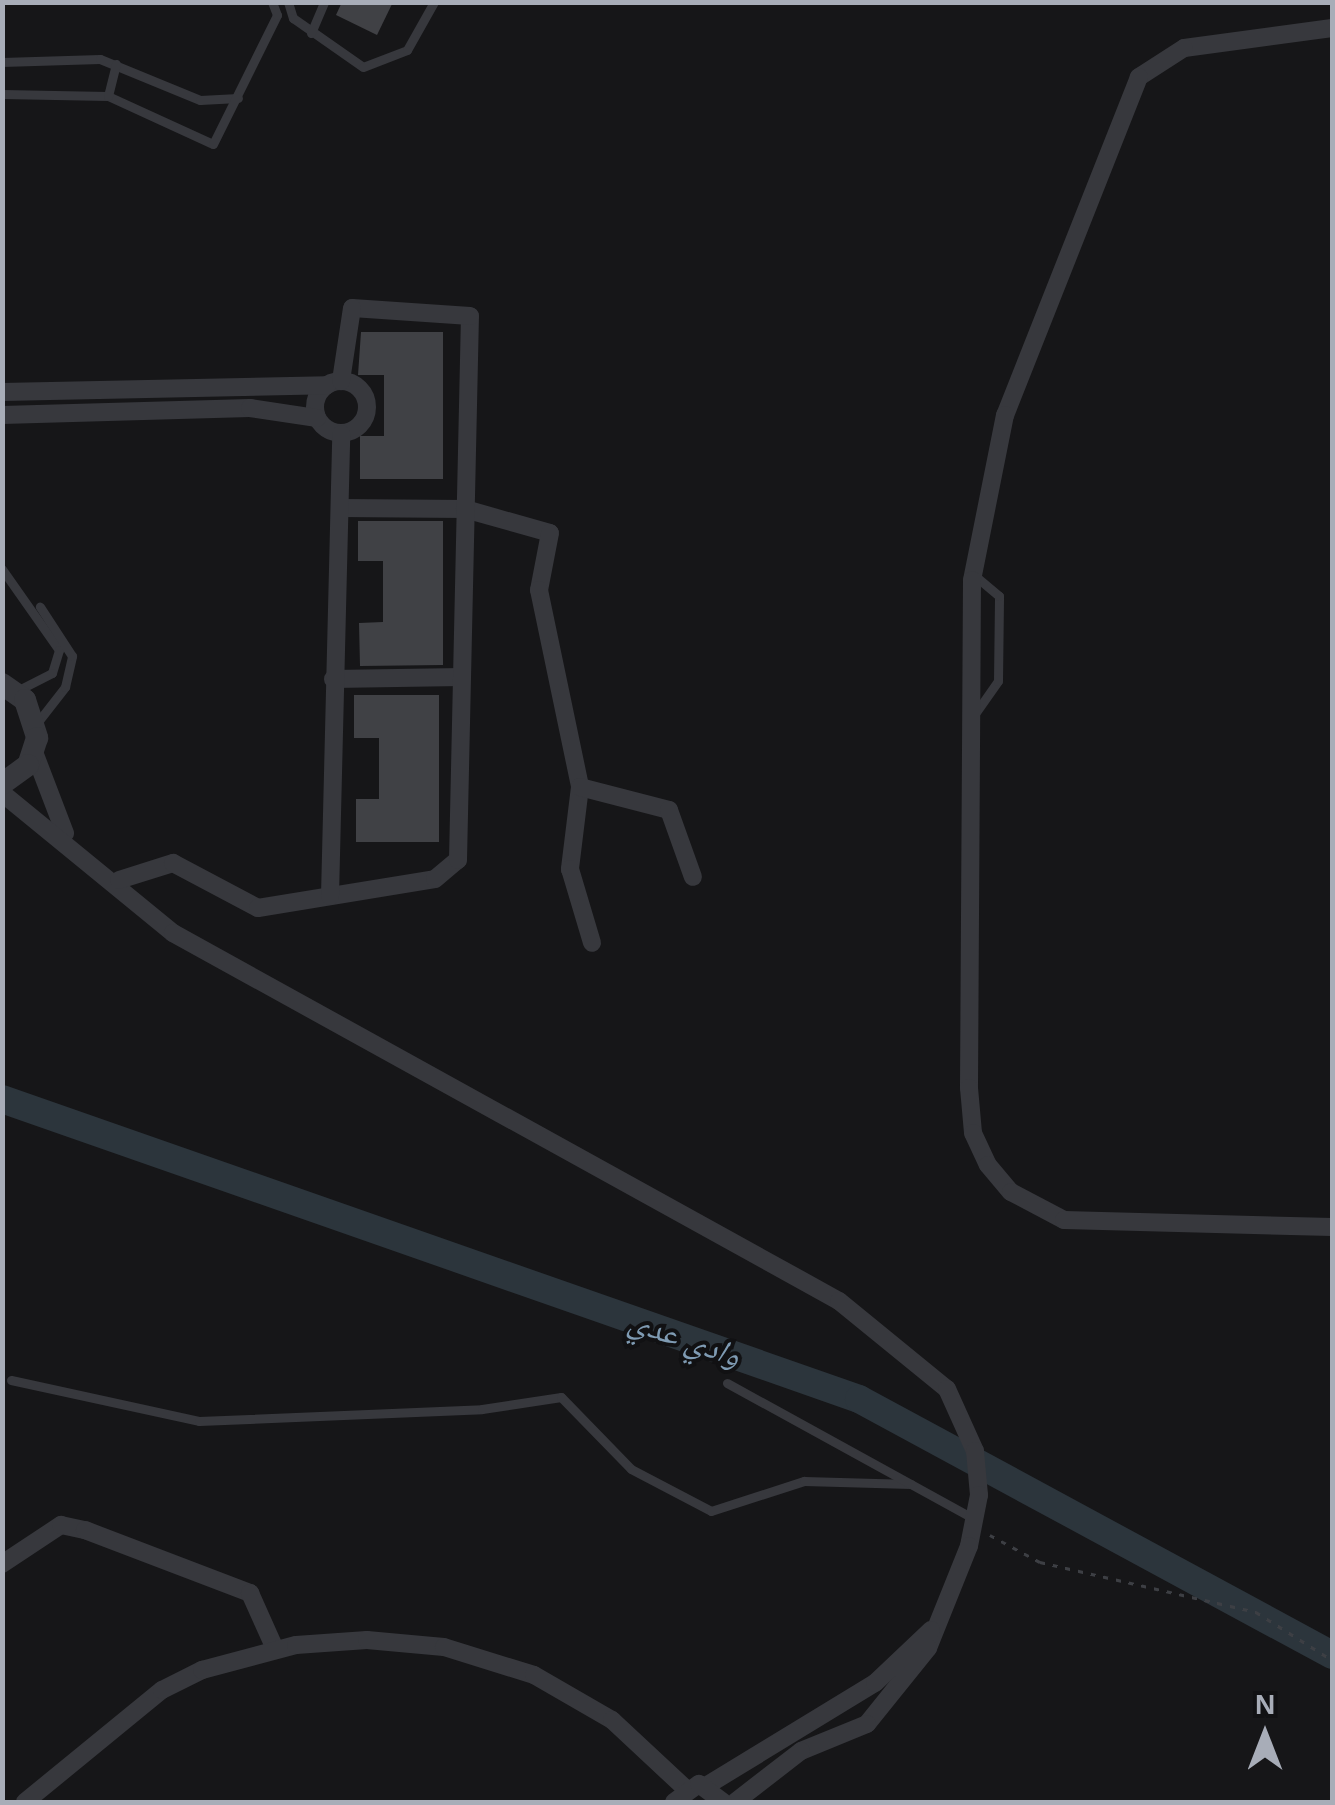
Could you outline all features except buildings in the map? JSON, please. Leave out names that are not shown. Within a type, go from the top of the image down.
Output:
[{"type":"street","points":[[1332,28],[1184,48],[1131,88],[1006,416],[973,574],[970,720],[970,1117],[988,1166],[1012,1192],[1064,1220],[1332,1227]]},
{"type":"street","points":[[118,880],[172,863],[258,908],[454,868],[462,678],[466,312],[352,308],[334,383],[317,418]]},
{"type":"street","points":[[2,392],[334,383],[368,404],[361,425],[341,434]]},
{"type":"street","points":[[2,415],[250,408],[317,418],[341,434]]},
{"type":"street","points":[[330,896],[341,434]]},
{"type":"street","points":[[340,508],[465,509],[550,532],[539,590],[580,787],[570,868],[592,944]]},
{"type":"street","points":[[333,679],[462,678]]},
{"type":"street","points":[[9,687],[36,724],[34,752],[67,838]]},
{"type":"street","points":[[2,784],[34,752]]},
{"type":"street","points":[[580,787],[669,810],[693,877]]},
{"type":"street","points":[[2,793],[67,838],[173,933],[895,1338],[960,1414],[975,1451],[974,1523],[912,1677],[882,1711],[801,1751],[735,1802]]},
{"type":"street","points":[[2,1564],[61,1526],[85,1530],[250,1594],[276,1649]]},
{"type":"street","points":[[25,1802],[162,1690],[276,1649],[408,1640],[481,1655],[612,1720],[679,1795],[744,1770],[824,1706],[875,1684],[931,1630]]},
{"type":"street","points":[[706,1786],[723,1802]]},
{"type":"lane","points":[[2,94],[108,96],[213,144],[277,15],[272,2]]},
{"type":"lane","points":[[288,2],[311,33],[342,60],[380,66],[418,37],[434,2]]},
{"type":"lane","points":[[311,33],[324,2]]},
{"type":"lane","points":[[2,62],[73,56],[116,64],[200,100],[240,96]]},
{"type":"lane","points":[[108,96],[116,64]]},
{"type":"lane","points":[[2,569],[58,625],[72,656],[64,687],[36,724]]},
{"type":"lane","points":[[970,720],[998,681],[999,596],[973,574]]},
{"type":"lane","points":[[9,687],[52,673],[60,650],[30,599]]},
{"type":"lane","points":[[11,1380],[199,1421],[482,1410],[561,1397],[631,1469],[711,1511],[804,1481],[911,1484]]},
{"type":"lane","points":[[727,1382],[974,1523]]},
{"type":"path","points":[[974,1523],[1040,1562],[1256,1612],[1332,1660]]},
{"type":"waterway","name":"وادي عدي","points":[[2,1099],[859,1399],[1332,1655]]}]
